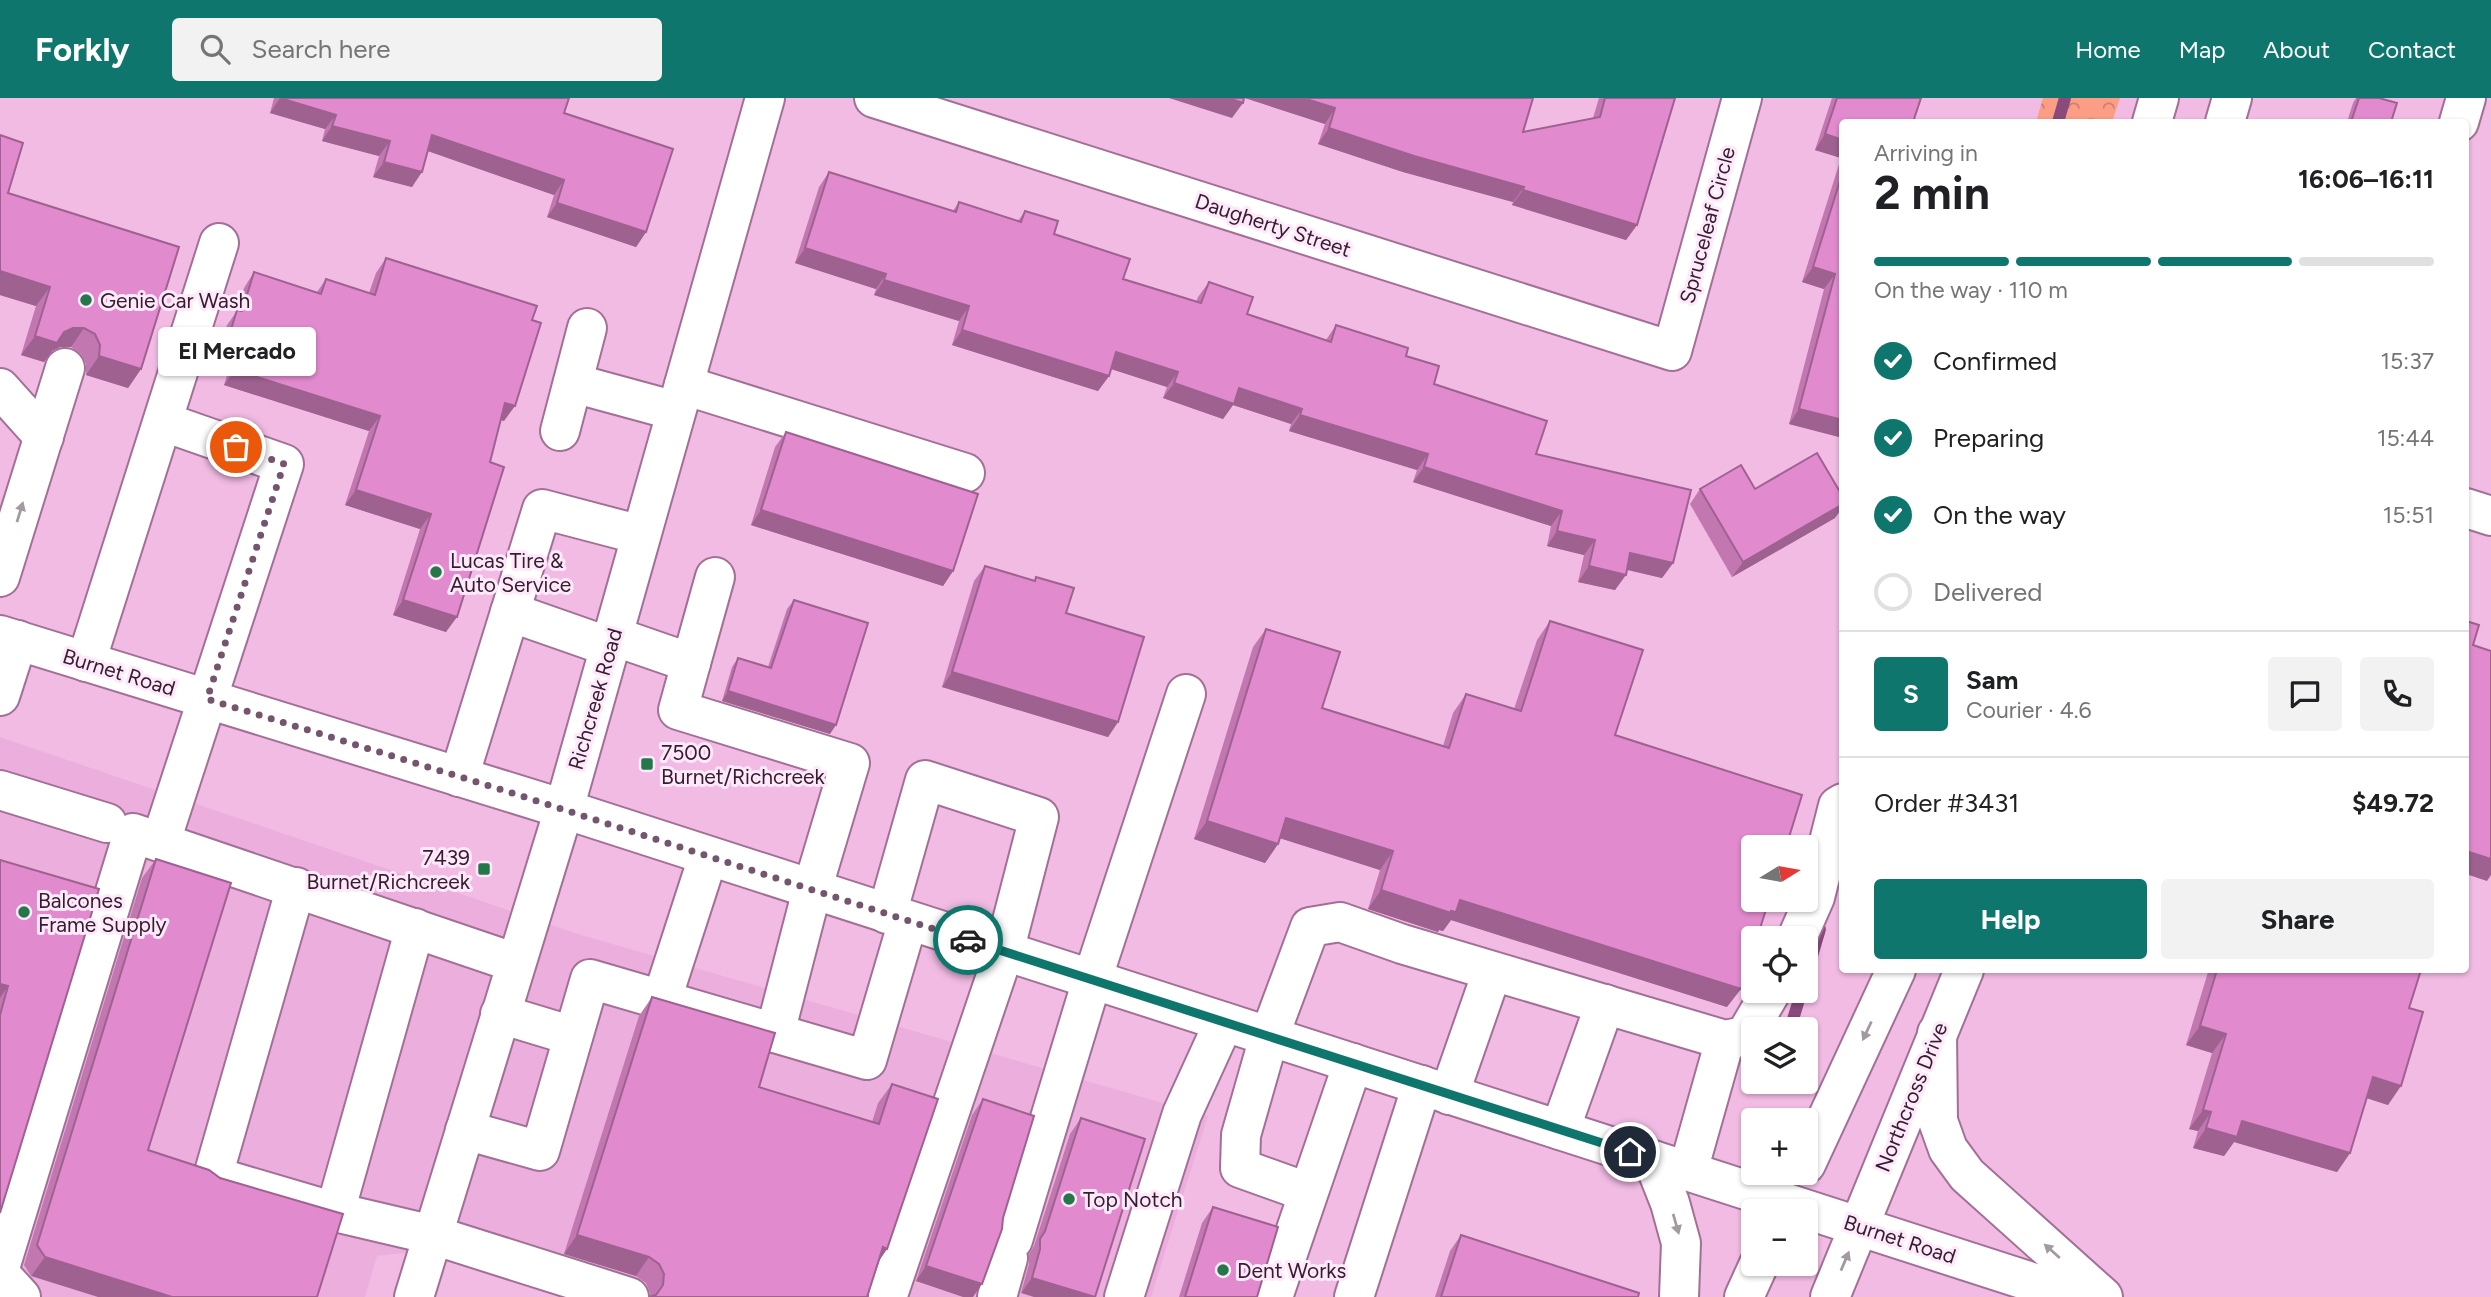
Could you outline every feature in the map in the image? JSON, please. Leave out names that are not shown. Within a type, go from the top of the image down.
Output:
[{"type":"street","name":"Richcreek Road","points":[[414,1297],[564,809],[765,98]]},
{"type":"street","name":"Daugherty Street","points":[[874,98],[1672,351]]},
{"type":"street","name":"Spruceleaf Circle","points":[[1672,351],[1742,98]]},
{"type":"street","points":[[2153,119],[2159,98]]},
{"type":"street","points":[[2225,119],[2232,98]]},
{"type":"street","points":[[2460,119],[2466,98]]},
{"type":"street","points":[[86,662],[219,243]]},
{"type":"street","points":[[560,431],[587,328]]},
{"type":"street","points":[[0,578],[65,368]]},
{"type":"street","points":[[573,383],[680,398],[965,473]]},
{"type":"street","points":[[0,388],[44,437]]},
{"type":"street","points":[[161,841],[284,464],[164,422]]},
{"type":"street","points":[[459,776],[542,509],[641,535]]},
{"type":"street","points":[[2469,509],[2491,516]]},
{"type":"street","points":[[715,577],[678,710],[850,763],[775,1033]]},
{"type":"street","points":[[510,612],[691,663]]},
{"type":"street","points":[[0,696],[9,638]]},
{"type":"street","name":"Burnet Road","points":[[9,638],[564,809],[1671,1166],[1792,1196],[1860,1226],[2078,1297]]},
{"type":"street","points":[[997,1297],[1091,980],[1186,694]]},
{"type":"street","points":[[465,1130],[540,1151],[590,979],[867,1060],[925,780],[1040,817],[1004,952],[888,1295]]},
{"type":"street","points":[[0,790],[107,823]]},
{"type":"street","points":[[1802,926],[1815,897],[1839,805]]},
{"type":"street","points":[[0,1268],[133,833],[516,962]]},
{"type":"street","points":[[662,999],[708,857]]},
{"type":"street","points":[[296,887],[213,1176],[335,1212],[433,1235],[629,1297]]},
{"type":"street","points":[[1307,1192],[1240,1168],[1241,1135],[1269,1037],[1310,926],[1340,922],[1492,972],[1725,1040],[1745,1036],[1764,1003]]},
{"type":"street","points":[[335,1212],[415,929]]},
{"type":"street","points":[[1354,1297],[1436,1090],[1492,972]]},
{"type":"street","points":[[1818,1138],[1895,973]]},
{"type":"street","name":"Northcross Drive","points":[[1830,1297],[1963,973]]},
{"type":"street","points":[[1560,1130],[1605,1004]]},
{"type":"street","points":[[500,1014],[573,1036]]},
{"type":"street","points":[[1124,1297],[1182,1114],[1224,1022]]},
{"type":"street","points":[[1937,1033],[1938,1121],[1948,1149],[1967,1175],[2103,1297]]},
{"type":"street","points":[[1679,1297],[1681,1243],[1670,1203],[1671,1166],[1725,1040]]},
{"type":"street","points":[[1273,1297],[1353,1063]]},
{"type":"street","points":[[0,1274],[20,1297]]},
{"type":"street","points":[[1744,1297],[1754,1276]]},
{"type":"shaded area","points":[[0,737],[578,934],[1208,1116],[1151,1297],[651,1297],[482,1244],[377,1256],[365,1297],[0,1297]]},
{"type":"green space","points":[[2043,98],[2120,98],[2113,119],[2037,119]]},
{"type":"building","points":[[280,98],[569,98],[564,113],[673,149],[646,232],[557,203],[564,180],[432,135],[422,172],[384,162],[390,141],[332,126],[336,115]]},
{"type":"building","points":[[1228,98],[1244,98],[1243,103]]},
{"type":"building","points":[[1303,98],[1533,98],[1523,132],[1600,117],[1605,98],[1675,98],[1637,225],[1523,190],[1524,187],[1414,156],[1329,128],[1335,108]]},
{"type":"building","points":[[1837,98],[1921,98],[1914,119],[1839,119],[1839,139],[1825,134]]},
{"type":"building","points":[[2359,98],[2379,98],[2397,103],[2392,119],[2352,119]]},
{"type":"building","name":"Genie Car Wash","points":[[0,135],[23,143],[8,193],[179,247],[141,369],[99,356],[100,345],[95,334],[84,328],[73,328],[64,332],[57,343],[35,336],[50,287],[0,271]]},
{"type":"building","points":[[829,172],[956,212],[959,202],[1021,222],[1025,211],[1058,221],[1054,234],[1130,259],[1123,279],[1201,303],[1209,282],[1253,297],[1247,314],[1331,342],[1336,325],[1408,348],[1406,356],[1439,366],[1434,384],[1547,421],[1536,454],[1691,490],[1673,563],[1630,553],[1626,575],[1589,566],[1595,540],[1557,531],[1562,511],[1424,467],[1428,454],[1300,415],[1302,409],[1239,388],[1234,404],[1174,383],[1178,372],[1116,352],[1109,376],[962,330],[969,306],[884,280],[886,274],[805,248]]},
{"type":"building","points":[[1839,184],[1839,419],[1799,409],[1835,274],[1813,267]]},
{"type":"building","points":[[386,258],[537,306],[532,320],[541,323],[515,406],[505,403],[490,462],[504,467],[457,617],[403,600],[431,514],[356,490],[380,416],[235,370],[240,351],[226,346],[237,310],[242,311],[254,272],[321,294],[326,279],[375,295]]},
{"type":"building","points":[[786,432],[978,494],[953,571],[761,510]]},
{"type":"building","points":[[1817,453],[1839,490],[1839,506],[1743,562],[1700,489],[1741,465],[1755,489]]},
{"type":"building","points":[[985,566],[1035,581],[1036,577],[1074,588],[1066,613],[1144,637],[1118,722],[952,672]]},
{"type":"building","points":[[794,600],[868,623],[836,725],[728,691],[738,658],[771,668]]},
{"type":"building","points":[[1550,621],[1643,650],[1615,735],[1802,795],[1790,835],[1741,835],[1741,912],[1765,912],[1761,926],[1741,926],[1741,989],[1460,900],[1456,912],[1451,913],[1381,890],[1393,851],[1286,818],[1278,844],[1207,821],[1266,629],[1340,652],[1322,708],[1449,748],[1466,694],[1521,711]]},
{"type":"building","points":[[2469,622],[2479,625],[2473,645],[2491,651],[2491,859],[2469,852]]},
{"type":"building","points":[[156,859],[231,883],[148,1150],[209,1170],[220,1178],[343,1214],[317,1297],[172,1297],[45,1257],[37,1245]]},
{"type":"building","points":[[0,860],[99,889],[0,1213],[0,1015],[8,986],[0,984]]},
{"type":"building","points":[[2216,973],[2420,973],[2409,1008],[2423,1012],[2401,1086],[2373,1077],[2350,1153],[2242,1121],[2237,1137],[2206,1128],[2211,1112],[2203,1110],[2226,1034],[2200,1026]]},
{"type":"building","points":[[652,997],[775,1033],[759,1087],[879,1124],[892,1084],[938,1099],[887,1249],[883,1247],[867,1297],[650,1297],[656,1295],[663,1285],[664,1274],[659,1264],[649,1257],[577,1235]]},
{"type":"building","points":[[983,1099],[1034,1116],[1002,1229],[982,1284],[926,1266]]},
{"type":"building","points":[[1081,1118],[1145,1139],[1095,1297],[1032,1278],[1040,1239],[1045,1231]]},
{"type":"building","name":"Dent Works","points":[[1213,1207],[1278,1227],[1257,1297],[1185,1297]]},
{"type":"building","points":[[1461,1235],[1639,1293],[1638,1297],[1441,1297]]},
{"type":"waterway","points":[[2059,119],[2065,98]]},
{"type":"waterway","points":[[1818,936],[1820,929]]},
{"type":"waterway","points":[[1794,1017],[1798,1003]]},
{"type":"way so far","points":[[236,447],[284,464],[207,699],[564,809],[968,940]]},
{"type":"place","name":"Genie Car Wash","points":[[86,300]]},
{"type":"place","name":"El Mercado","points":[[236,447]]},
{"type":"place","name":"Lucas Tire & Auto Service","points":[[436,572]]},
{"type":"place","name":"7500 Burnet/Richcreek","points":[[647,764]]},
{"type":"place","name":"7439 Burnet/Richcreek","points":[[484,869]]},
{"type":"place","name":"Balcones Frame Supply","points":[[24,912]]},
{"type":"place","name":"Top Notch","points":[[1069,1199]]},
{"type":"place","name":"Dent Works","points":[[1223,1270]]},
{"type":"route","points":[[968,940],[1630,1152]]}]
